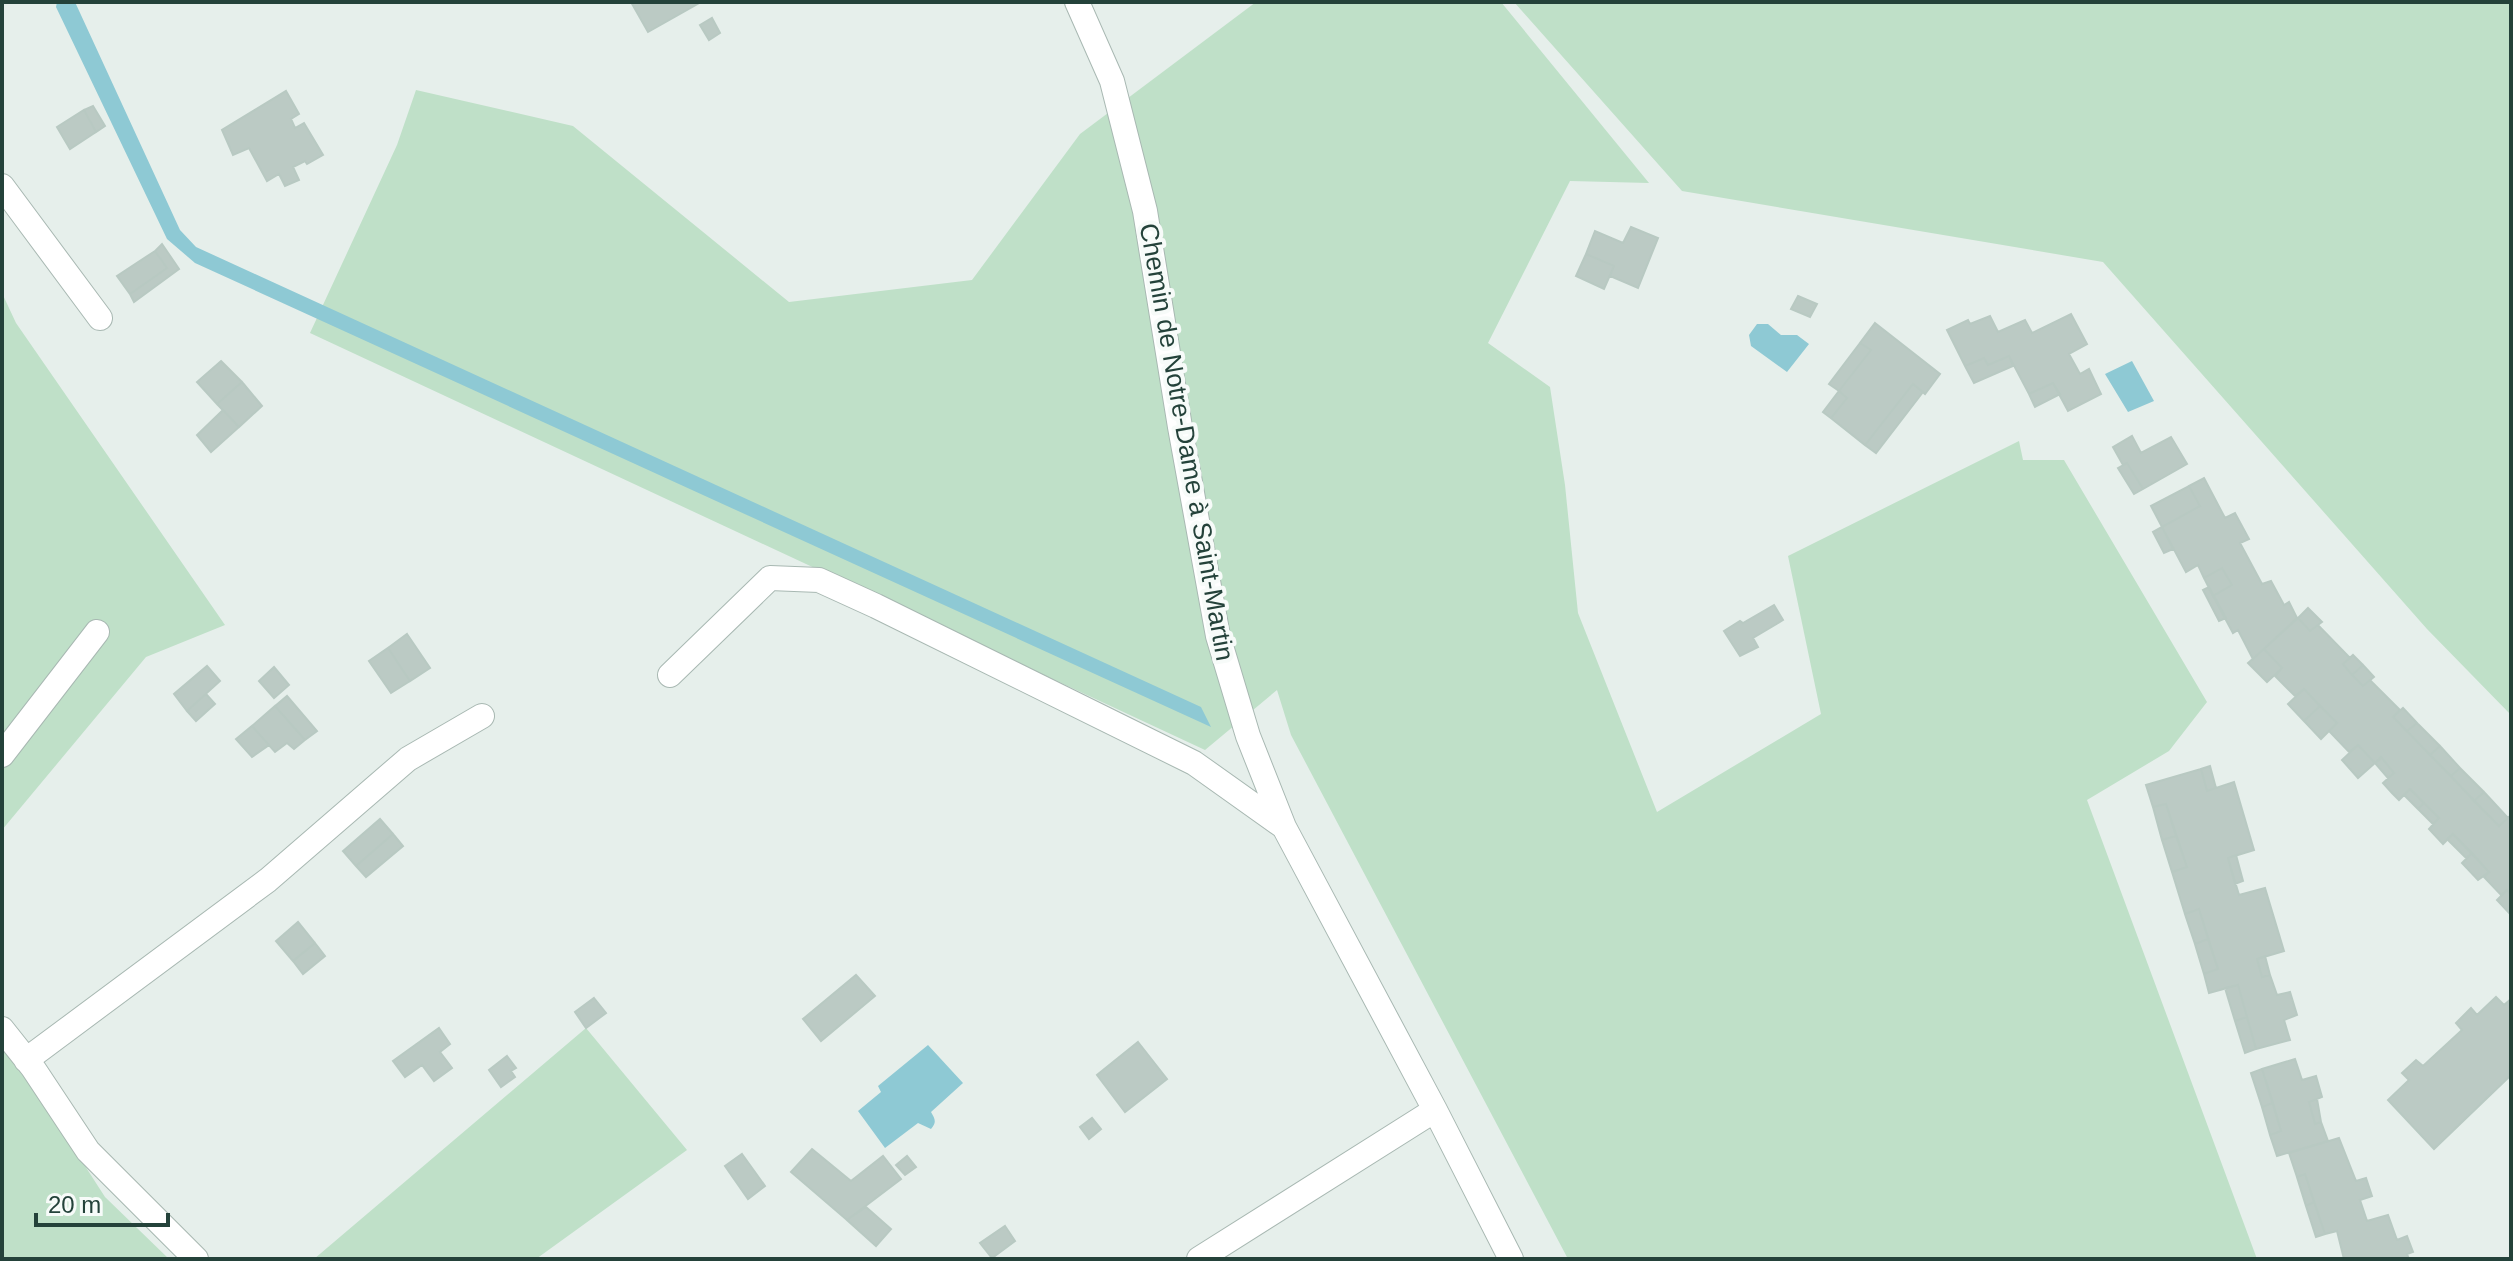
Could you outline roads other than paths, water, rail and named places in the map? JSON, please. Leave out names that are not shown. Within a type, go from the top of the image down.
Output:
[{"type":"street","name":"Chemin de Notre-Dame à Saint-Martin","points":[[1077,2],[1112,81],[1145,211],[1177,412],[1218,636],[1248,736],[1284,827],[1511,1259]]},
{"type":"street","points":[[2,186],[100,318]]},
{"type":"street","points":[[670,675],[770,578],[819,580],[1194,763],[1284,827]]},
{"type":"street","points":[[2,755],[97,632]]},
{"type":"street","points":[[26,1060],[268,880],[408,759],[482,716]]},
{"type":"street","points":[[2,1029],[88,1151],[196,1259]]},
{"type":"street","points":[[1199,1259],[1435,1110]]},
{"type":"water","points":[[57,2],[75,2],[180,230],[196,247],[1201,707],[1211,727],[195,263],[167,239],[56,7]]},
{"type":"water","points":[[1757,324],[1768,324],[1781,335],[1797,335],[1809,344],[1787,372],[1751,346],[1749,335]]},
{"type":"water","points":[[2132,361],[2154,401],[2128,412],[2105,374]]},
{"type":"water","points":[[928,1045],[963,1083],[931,1112],[935,1120],[931,1129],[918,1123],[885,1148],[858,1111],[881,1092],[878,1086]]}]
